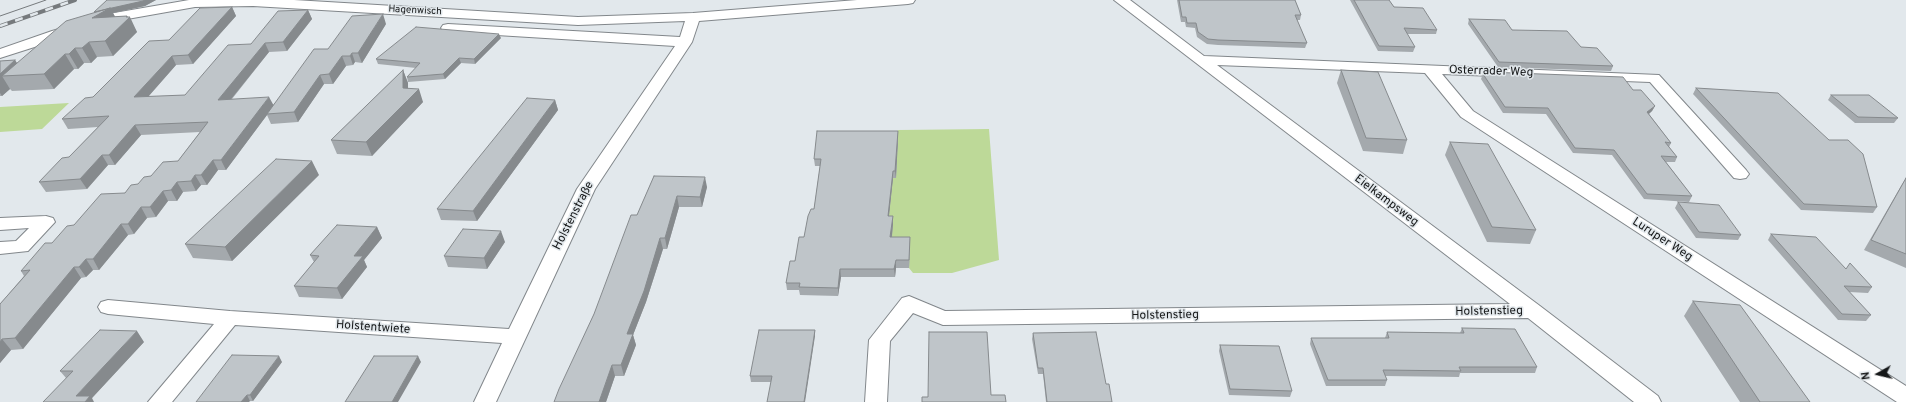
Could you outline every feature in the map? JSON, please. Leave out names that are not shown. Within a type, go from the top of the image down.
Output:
[{"type":"street","points":[[693,17],[908,0]]},
{"type":"street","name":"Eielkampsweg","points":[[1121,0],[1533,311],[1650,402]]},
{"type":"street","name":"Hagenwisch","points":[[0,54],[57,34],[114,17],[195,3],[253,2],[578,21],[693,17]]},
{"type":"street","name":"Holstenstraße","points":[[485,402],[586,189],[685,42],[693,17]]},
{"type":"street","points":[[448,28],[685,42]]},
{"type":"street","name":"Osterrader Weg","points":[[1200,60],[1654,78],[1740,174]]},
{"type":"street","name":"Luruper Weg","points":[[1430,70],[1467,114],[1906,397]]},
{"type":"street","points":[[0,224],[46,222],[22,247],[0,248]]},
{"type":"street","name":"Holstenstieg","points":[[876,402],[880,340],[909,303],[943,318],[1533,311]]},
{"type":"street","name":"Holstentwiete","points":[[108,307],[230,318],[516,337]]},
{"type":"street","points":[[159,402],[230,318]]},
{"type":"green space","points":[[69,103],[42,129],[0,132],[0,107]]},
{"type":"green space","points":[[989,129],[999,260],[952,273],[913,273],[909,268],[910,244],[891,244],[888,224],[888,178],[896,178],[898,130]]},
{"type":"building","points":[[107,0],[145,0],[94,12]]},
{"type":"building","points":[[1179,0],[1295,0],[1301,15],[1295,15],[1307,43],[1208,39],[1198,32],[1196,23],[1187,23],[1186,17],[1182,17]]},
{"type":"building","points":[[1354,0],[1389,0],[1394,7],[1423,8],[1437,30],[1404,28],[1415,47],[1379,46]]},
{"type":"building","points":[[232,7],[188,55],[172,56],[134,97],[185,95],[228,45],[251,44],[278,11],[308,10],[283,42],[265,43],[218,100],[269,97],[221,160],[213,160],[201,175],[195,175],[191,181],[177,182],[171,190],[163,191],[150,207],[141,207],[128,224],[121,224],[93,259],[86,259],[79,267],[74,267],[15,338],[2,339],[0,342],[0,304],[30,270],[21,271],[45,243],[52,243],[67,226],[74,225],[101,194],[125,193],[131,185],[138,184],[144,177],[151,176],[163,162],[178,161],[208,122],[135,125],[109,155],[102,155],[80,179],[39,182],[62,158],[69,157],[109,116],[62,119],[85,98],[93,97],[149,41],[169,40],[200,8]]},
{"type":"building","points":[[110,8],[92,18],[130,17],[105,41],[89,42],[82,48],[75,48],[69,54],[65,54],[44,74],[2,76],[66,21]]},
{"type":"building","points":[[383,14],[358,53],[352,53],[350,56],[342,56],[329,74],[320,75],[294,112],[267,114],[314,49],[328,49],[352,16]]},
{"type":"building","points":[[1469,19],[1505,20],[1512,30],[1567,31],[1581,47],[1597,48],[1613,66],[1499,62]]},
{"type":"building","points":[[416,27],[499,34],[474,59],[459,58],[443,74],[407,77],[420,63],[376,59]]},
{"type":"building","points":[[15,60],[0,74],[0,61]]},
{"type":"building","points":[[403,70],[403,88],[419,89],[366,142],[331,140]]},
{"type":"building","points":[[1341,70],[1378,72],[1407,140],[1366,138]]},
{"type":"building","points":[[1487,72],[1623,77],[1633,90],[1641,90],[1655,106],[1647,112],[1671,143],[1665,142],[1677,157],[1661,156],[1692,196],[1647,194],[1614,150],[1575,148],[1548,108],[1505,107],[1483,74]]},
{"type":"building","points":[[1696,88],[1778,93],[1829,140],[1848,140],[1863,154],[1877,207],[1804,204]]},
{"type":"building","points":[[1831,95],[1869,95],[1898,118],[1858,117]]},
{"type":"building","points":[[527,98],[555,100],[473,211],[437,209]]},
{"type":"building","points":[[817,131],[898,131],[895,171],[893,171],[888,216],[893,216],[890,237],[910,237],[909,260],[896,260],[894,269],[840,269],[838,288],[799,287],[800,283],[786,283],[790,261],[795,261],[799,237],[804,237],[808,216],[811,209],[814,209],[821,159],[814,159]]},
{"type":"building","points":[[1450,142],[1488,144],[1536,230],[1492,227]]},
{"type":"building","points":[[276,159],[312,161],[225,247],[185,244]]},
{"type":"building","points":[[654,176],[705,177],[700,197],[677,196],[665,238],[660,238],[644,291],[627,334],[633,334],[621,365],[612,365],[599,402],[554,402],[594,314],[631,215],[637,215]]},
{"type":"building","points":[[1906,178],[1906,254],[1871,240]]},
{"type":"building","points":[[1678,202],[1719,205],[1741,235],[1699,232]]},
{"type":"building","points":[[337,225],[377,227],[354,256],[363,256],[337,288],[294,286],[319,256],[310,255]]},
{"type":"building","points":[[463,229],[501,231],[484,258],[444,256]]},
{"type":"building","points":[[1771,234],[1816,237],[1846,269],[1850,263],[1872,287],[1844,286],[1871,315],[1842,314]]},
{"type":"building","points":[[1693,301],[1740,305],[1810,402],[1760,402]]},
{"type":"building","points":[[1462,328],[1515,329],[1537,367],[1459,367],[1461,371],[1383,370],[1387,380],[1328,380],[1311,338],[1389,338],[1387,332],[1464,333]]},
{"type":"building","points":[[100,330],[137,331],[76,396],[90,396],[85,402],[43,402],[73,371],[60,371]]},
{"type":"building","points":[[759,330],[815,330],[804,402],[767,402],[772,376],[750,376]]},
{"type":"building","points":[[929,332],[987,332],[991,395],[1005,395],[1006,402],[922,402],[922,397],[928,397]]},
{"type":"building","points":[[1096,332],[1106,384],[1109,384],[1112,402],[1047,402],[1043,368],[1038,368],[1033,333]]},
{"type":"building","points":[[1220,345],[1279,346],[1292,391],[1230,389]]},
{"type":"building","points":[[232,355],[279,356],[250,395],[247,395],[241,402],[196,402]]},
{"type":"building","points":[[374,356],[418,356],[392,402],[345,402]]},
{"type":"tram line","points":[[0,16],[46,0]]},
{"type":"railway","points":[[0,26],[75,0]]}]
